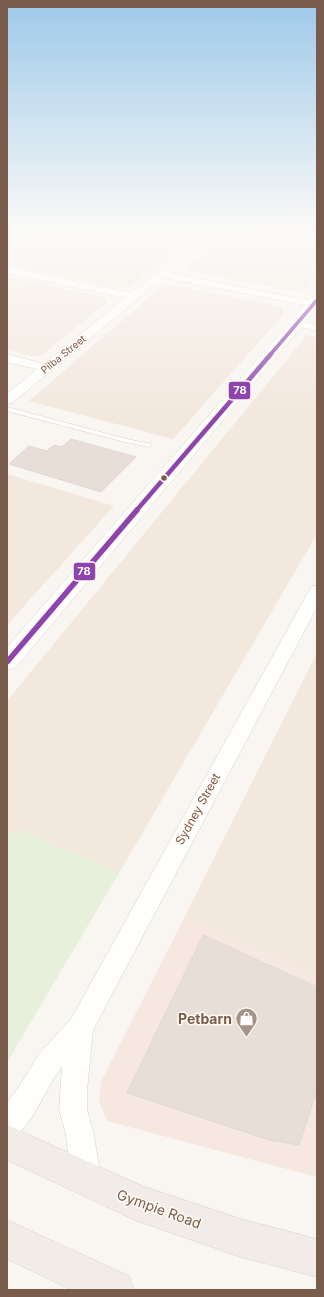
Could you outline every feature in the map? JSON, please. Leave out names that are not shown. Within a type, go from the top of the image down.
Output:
[{"type":"highway","name":"Gympie Road","points":[[7,1142],[137,1203],[241,1238],[317,1258]]},
{"type":"highway","points":[[7,1239],[31,1252],[115,1290]]},
{"type":"main road","points":[[7,662],[315,302]]},
{"type":"street","points":[[112,293],[133,297]]},
{"type":"street","name":"Pilba Street","points":[[7,400],[138,293]]},
{"type":"street","points":[[263,293],[315,302]]},
{"type":"street","points":[[297,324],[317,328]]},
{"type":"street","points":[[7,358],[47,368]]},
{"type":"street","name":"Sydney Street","points":[[7,1127],[32,1092],[48,1063],[80,1028],[317,591]]},
{"type":"street","name":"Sydney Street","points":[[80,1028],[72,1090],[73,1109],[80,1135],[86,1180]]},
{"type":"lane","points":[[7,409],[127,441],[149,445]]},
{"type":"shaded area","points":[[7,293],[82,293],[103,297],[107,302],[42,355],[31,356],[7,350]]},
{"type":"shaded area","points":[[155,293],[210,293],[282,307],[284,314],[173,439],[29,401]]},
{"type":"shaded area","points":[[307,335],[317,337],[317,534],[119,873],[21,830],[7,835],[7,701]]},
{"type":"shaded area","points":[[7,474],[114,506],[7,625]]},
{"type":"shaded area","points":[[317,653],[317,977],[185,916]]},
{"type":"shaded area","points":[[185,916],[317,977],[317,1177],[107,1121],[99,1102],[101,1082]]},
{"type":"green space","points":[[21,830],[119,873],[7,1062],[7,835]]},
{"type":"building","points":[[71,439],[136,457],[101,492],[9,464],[29,446],[47,451],[54,445],[62,447]]},
{"type":"building","points":[[203,935],[317,987],[317,1090],[299,1145],[269,1140],[127,1093]]},
{"type":"transit line","name":"78","points":[[7,662],[317,300]]},
{"type":"place","name":"Petbarn","points":[[247,1038]]}]
